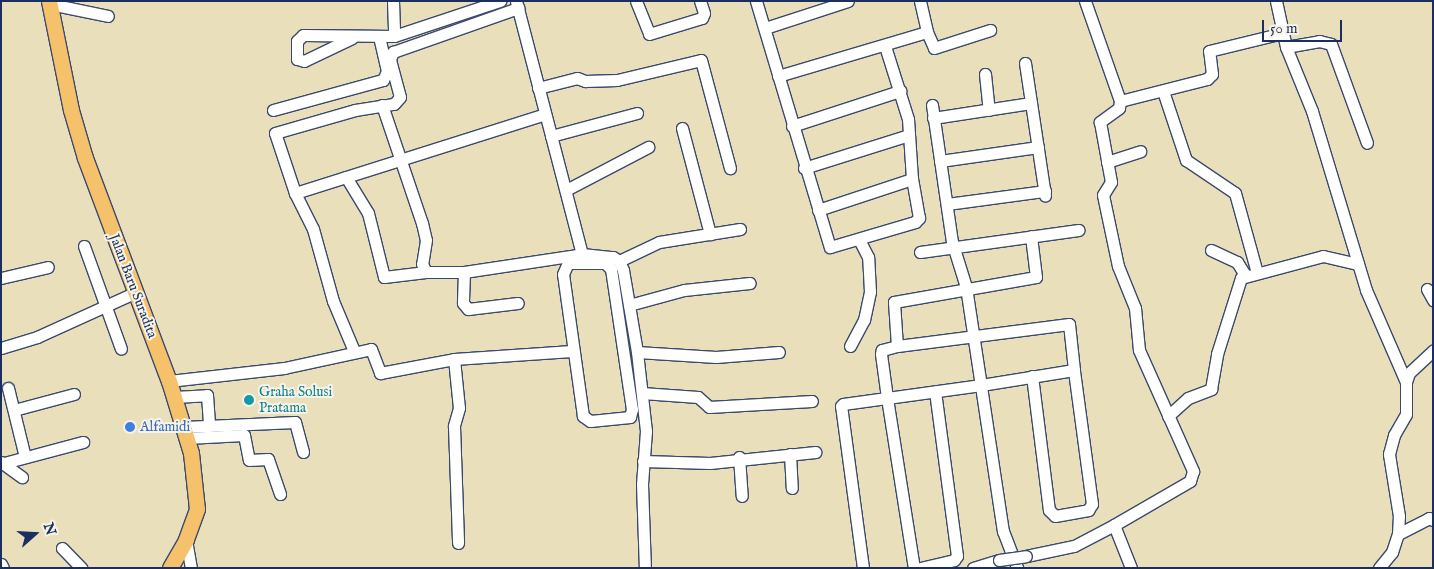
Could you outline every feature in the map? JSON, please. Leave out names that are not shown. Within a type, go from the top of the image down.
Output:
[{"type":"main road","name":"Jalan Baru Suradita","points":[[50,2],[78,133],[169,381],[186,433],[197,494],[195,517],[186,540],[170,568]]},
{"type":"street","points":[[393,1],[394,36]]},
{"type":"street","points":[[352,38],[394,36],[500,1]]},
{"type":"street","points":[[636,1],[649,34],[702,18],[704,13],[700,1]]},
{"type":"street","points":[[756,1],[804,168],[830,247],[918,221],[912,179],[909,135],[900,91],[885,46]]},
{"type":"street","points":[[765,28],[848,1]]},
{"type":"street","points":[[933,1],[920,3],[927,32],[934,48],[990,30]]},
{"type":"street","points":[[973,568],[999,560],[1074,546],[1192,479],[1193,471],[1139,350],[1136,308],[1118,266],[1103,195],[1110,184],[1100,122],[1119,108],[1120,101],[1085,1]]},
{"type":"street","points":[[1276,1],[1286,47],[1312,111],[1358,264],[1385,340],[1406,382]]},
{"type":"street","points":[[50,2],[108,16]]},
{"type":"street","points":[[354,351],[333,301],[313,229],[295,192],[275,133],[382,105],[394,104],[400,97],[390,60],[393,52],[517,5],[583,258]]},
{"type":"street","points":[[778,76],[885,46],[927,32]]},
{"type":"street","points":[[1120,101],[1164,91],[1211,76],[1209,51],[1283,32]]},
{"type":"street","points":[[273,110],[383,80],[387,71],[379,37]]},
{"type":"street","points":[[1286,47],[1319,41],[1331,44],[1367,143]]},
{"type":"street","points":[[538,88],[577,78],[584,82],[617,80],[702,60],[730,168]]},
{"type":"street","points":[[947,204],[1045,193],[1025,63]]},
{"type":"street","points":[[985,74],[989,110]]},
{"type":"street","points":[[792,126],[900,91]]},
{"type":"street","points":[[1164,91],[1186,160],[1235,192],[1257,273]]},
{"type":"street","points":[[934,118],[1031,103]]},
{"type":"street","points":[[932,104],[954,247],[966,287],[1003,531],[1017,568]]},
{"type":"street","points":[[382,105],[424,233],[422,264],[426,272]]},
{"type":"street","points":[[551,136],[637,113]]},
{"type":"street","points":[[295,192],[400,161],[545,114]]},
{"type":"street","points":[[682,128],[710,234]]},
{"type":"street","points":[[804,168],[909,135]]},
{"type":"street","points":[[940,161],[1038,146]]},
{"type":"street","points":[[566,190],[648,147]]},
{"type":"street","points":[[1107,162],[1140,151]]},
{"type":"street","points":[[346,177],[368,213],[384,277],[426,272],[464,272],[583,258],[614,257],[619,260],[637,352],[646,431],[644,461],[645,568]]},
{"type":"street","points":[[818,210],[912,179]]},
{"type":"street","points":[[619,260],[659,242],[740,229]]},
{"type":"street","points":[[920,252],[1078,230]]},
{"type":"street","points":[[897,346],[894,302],[966,287],[1036,277],[1031,236]]},
{"type":"street","points":[[850,346],[864,320],[870,292],[868,258],[859,239]]},
{"type":"street","points":[[84,246],[121,349]]},
{"type":"street","points":[[1211,250],[1237,262],[1245,276]]},
{"type":"street","points":[[1168,416],[1188,398],[1211,389],[1217,354],[1238,281],[1245,276],[1323,256],[1358,264]]},
{"type":"street","points":[[583,258],[605,263],[611,269],[632,410],[630,417],[590,421],[584,419],[572,351],[563,268],[568,263],[583,258]]},
{"type":"street","points":[[1,278],[48,267]]},
{"type":"street","points":[[464,272],[463,304],[468,309],[518,303]]},
{"type":"street","points":[[629,305],[684,290],[750,283]]},
{"type":"street","points":[[1427,289],[1433,300]]},
{"type":"street","points":[[1,348],[37,337],[136,292]]},
{"type":"street","points":[[914,568],[881,354],[886,348],[897,346],[1066,323],[1071,327],[1074,370],[1092,504],[1088,510],[1055,516],[1049,510],[1032,376]]},
{"type":"street","points":[[169,381],[284,368],[354,351],[371,349],[380,373],[454,358],[572,351]]},
{"type":"street","points":[[1378,568],[1392,552],[1398,534],[1399,516],[1389,454],[1406,414],[1406,382],[1409,373],[1433,351]]},
{"type":"street","points":[[637,352],[716,357],[779,352]]},
{"type":"street","points":[[454,358],[459,408],[454,426],[458,543]]},
{"type":"street","points":[[863,568],[840,409],[843,404],[1074,370]]},
{"type":"street","points":[[8,388],[25,457]]},
{"type":"street","points":[[920,568],[954,560],[957,556],[936,391]]},
{"type":"street","points":[[642,393],[698,397],[709,407],[812,401]]},
{"type":"street","points":[[14,410],[74,394]]},
{"type":"street","points":[[174,397],[207,395],[208,426]]},
{"type":"street","points":[[186,433],[208,426],[295,422],[303,452]]},
{"type":"street","points":[[186,433],[244,435],[249,460],[268,460],[280,494]]},
{"type":"street","points":[[2,463],[83,442]]},
{"type":"street","points":[[644,461],[710,463],[740,457],[815,452]]},
{"type":"street","points":[[790,454],[792,488]]},
{"type":"street","points":[[740,457],[742,496]]},
{"type":"street","points":[[2,463],[22,477]]},
{"type":"street","points":[[1398,534],[1429,518],[1433,520]]},
{"type":"street","points":[[1114,525],[1131,568]]},
{"type":"street","points":[[186,540],[191,568]]},
{"type":"street","points":[[62,548],[81,568]]},
{"type":"street","points":[[1,564],[3,568]]},
{"type":"place","name":"Graha Solusi Pratama","points":[[249,400]]},
{"type":"place","name":"Alfamidi","points":[[130,427]]}]
